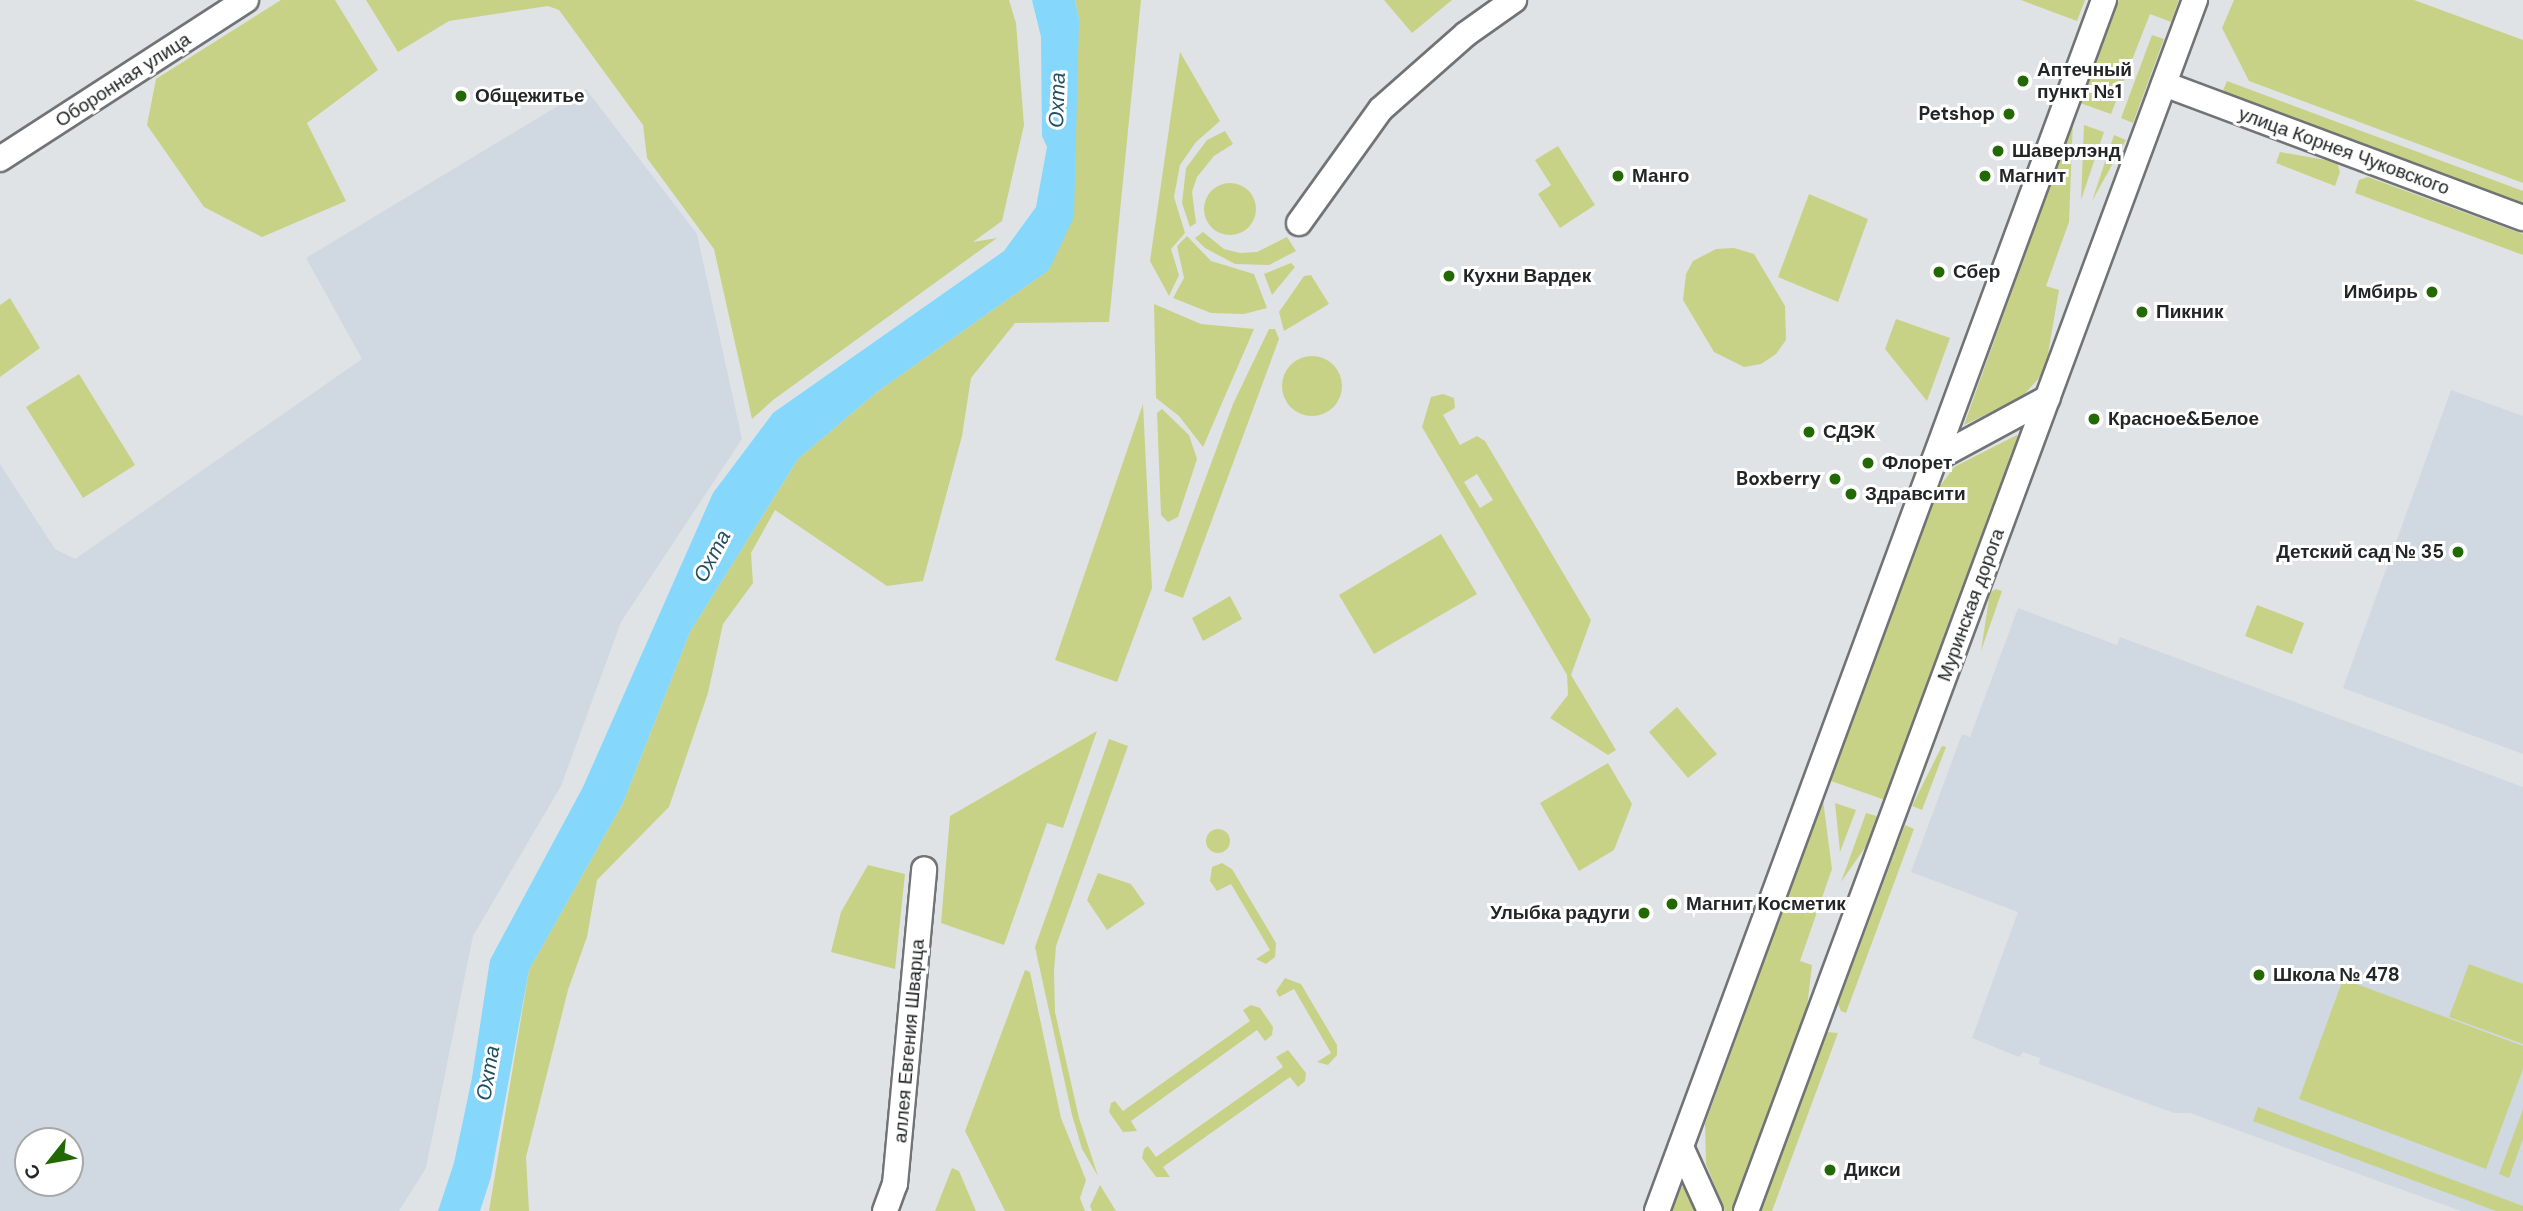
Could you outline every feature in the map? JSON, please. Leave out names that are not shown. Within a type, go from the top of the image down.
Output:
[{"type":"street","name":"Оборонная улица","points":[[0,159],[246,0]]},
{"type":"street","points":[[1299,223],[1381,109],[1465,34],[1514,0]]},
{"type":"street","points":[[1657,1211],[2104,0]]},
{"type":"street","name":"Муринская дорога","points":[[1746,1211],[2195,0]]},
{"type":"street","name":"улица Корнея Чуковского","points":[[2164,84],[2523,218]]},
{"type":"street","points":[[1935,459],[2048,398]]},
{"type":"street","name":"аллея Евгения Шварца","points":[[885,1211],[895,1184],[924,869]]},
{"type":"street","points":[[1681,1147],[1710,1211]]},
{"type":"shaded area","points":[[586,89],[697,234],[742,439],[621,622],[561,786],[473,936],[426,1168],[399,1211],[0,1211],[0,464],[55,549],[75,559],[362,359],[306,258]]},
{"type":"shaded area","name":"Детский сад № 35","points":[[2451,390],[2523,416],[2523,754],[2343,688]]},
{"type":"shaded area","name":"Школа № 478","points":[[2018,608],[2117,645],[2120,637],[2523,787],[2523,1211],[2461,1211],[2190,1113],[2174,1113],[2039,1064],[2040,1058],[2023,1052],[2019,1057],[1972,1038],[2018,912],[1911,872],[1962,734],[1970,737]]},
{"type":"green space","points":[[281,0],[335,0],[378,70],[307,123],[346,201],[262,237],[204,207],[147,125],[156,79]]},
{"type":"green space","points":[[366,0],[1009,0],[1016,23],[1024,125],[1002,221],[973,242],[997,238],[773,400],[752,419],[714,249],[647,158],[643,125],[559,10],[548,6],[449,21],[398,52]]},
{"type":"green space","points":[[1075,0],[1141,0],[1109,322],[1015,323],[971,378],[962,436],[923,581],[887,586],[775,510],[751,553],[753,583],[723,624],[708,693],[669,807],[597,880],[587,937],[568,990],[526,1157],[529,1211],[489,1211],[529,970],[623,803],[690,632],[798,459],[877,392],[1049,270],[1079,19]]},
{"type":"green space","points":[[1384,0],[1452,0],[1412,33]]},
{"type":"green space","points":[[2021,0],[2085,0],[2077,21]]},
{"type":"green space","points":[[2119,0],[2179,0],[2171,22],[2150,14],[2111,114],[2080,103]]},
{"type":"green space","points":[[2234,0],[2414,0],[2523,40],[2523,183],[2249,81],[2222,28]]},
{"type":"green space","points":[[2152,35],[2164,39],[2133,123],[2121,118]]},
{"type":"green space","points":[[1180,52],[1220,121],[1196,142],[1180,165],[1174,197],[1185,233],[1171,249],[1179,275],[1169,296],[1150,261]]},
{"type":"green space","points":[[2227,81],[2523,191],[2523,205],[2222,93]]},
{"type":"green space","points":[[2073,120],[2069,222],[2046,286],[2059,290],[2045,371],[2021,398],[1964,425]]},
{"type":"green space","points":[[2084,125],[2104,132],[2081,200]]},
{"type":"green space","points":[[1225,131],[1233,144],[1214,156],[1197,177],[1192,192],[1196,223],[1190,227],[1182,203],[1186,168],[1207,140]]},
{"type":"green space","points":[[2114,135],[2126,140],[2092,201]]},
{"type":"green space","points":[[1558,146],[1595,205],[1560,228],[1538,194],[1551,185],[1535,160]]},
{"type":"green space","points":[[2280,152],[2337,162],[2340,172],[2335,186],[2276,163]]},
{"type":"green space","points":[[2368,177],[2523,234],[2523,255],[2355,193],[2359,180]]},
{"type":"green space","points":[[1230,183],[1240,185],[1248,191],[1254,199],[1254,219],[1248,227],[1240,233],[1230,235],[1220,233],[1212,227],[1206,219],[1204,209],[1206,199],[1212,191],[1220,185]]},
{"type":"green space","points":[[1809,194],[1868,219],[1838,302],[1778,277]]},
{"type":"green space","points":[[1203,232],[1224,249],[1240,253],[1257,252],[1287,237],[1296,251],[1269,265],[1235,264],[1205,248],[1195,238]]},
{"type":"green space","points":[[1187,236],[1211,261],[1254,274],[1267,308],[1244,314],[1211,313],[1173,298],[1184,278],[1177,246]]},
{"type":"green space","points":[[1734,248],[1754,254],[1785,306],[1786,340],[1776,354],[1761,364],[1744,367],[1714,352],[1683,300],[1686,274],[1693,261],[1716,249]]},
{"type":"green space","points":[[1291,263],[1295,267],[1272,295],[1264,274]]},
{"type":"green space","points":[[1311,275],[1329,304],[1284,331],[1279,312],[1304,276]]},
{"type":"green space","points":[[10,298],[40,348],[0,377],[0,305]]},
{"type":"green space","points":[[1154,304],[1201,324],[1254,329],[1203,447],[1179,416],[1156,398]]},
{"type":"green space","points":[[1896,319],[1950,338],[1927,401],[1885,349]]},
{"type":"green space","points":[[1269,329],[1275,329],[1279,339],[1183,598],[1164,591],[1233,404]]},
{"type":"green space","points":[[1312,356],[1333,365],[1342,386],[1333,407],[1312,416],[1291,407],[1282,386],[1291,365]]},
{"type":"green space","points":[[79,374],[135,465],[83,498],[26,407]]},
{"type":"green space","points":[[1443,394],[1454,398],[1455,408],[1443,415],[1460,445],[1477,436],[1485,441],[1591,620],[1571,675],[1616,750],[1608,755],[1550,718],[1568,695],[1567,675],[1422,427],[1431,397]],"holes":[[[1477,474],[1493,500],[1480,508],[1464,482]]]},
{"type":"green space","points":[[1143,404],[1152,588],[1117,682],[1055,660]]},
{"type":"green space","points":[[1162,409],[1189,435],[1197,459],[1178,517],[1168,522],[1161,515],[1157,413]]},
{"type":"green space","points":[[2017,435],[2020,440],[1885,800],[1831,781],[1938,489],[1954,467]]},
{"type":"green space","points":[[1441,534],[1477,594],[1374,654],[1339,595]]},
{"type":"green space","points":[[1996,589],[2002,591],[1981,651],[1990,592]]},
{"type":"green space","points":[[1230,596],[1242,619],[1203,641],[1192,618]]},
{"type":"green space","points":[[2257,605],[2304,623],[2292,654],[2245,636]]},
{"type":"green space","points":[[1677,707],[1717,754],[1688,778],[1649,732]]},
{"type":"green space","points":[[1097,731],[1063,828],[1047,823],[1004,945],[941,923],[950,816]]},
{"type":"green space","points":[[1109,739],[1128,746],[1056,946],[1054,972],[1055,1012],[1079,1118],[1098,1176],[1082,1149],[1072,1115],[1035,947]]},
{"type":"green space","points":[[1942,746],[1946,747],[1922,810],[1912,806]]},
{"type":"green space","points":[[1608,763],[1632,804],[1614,850],[1579,871],[1540,803]]},
{"type":"green space","points":[[1823,800],[1832,869],[1800,961],[1812,965],[1806,1016],[1736,1211],[1725,1211],[1706,1164],[1705,1124]]},
{"type":"green space","points":[[1835,803],[1856,810],[1840,852]]},
{"type":"green space","points":[[1866,813],[1880,817],[1871,839],[1841,882]]},
{"type":"green space","points":[[1905,825],[1914,829],[1846,1013],[1841,1011],[1838,1004]]},
{"type":"green space","points":[[1218,829],[1226,833],[1230,841],[1226,849],[1218,853],[1210,849],[1206,841],[1210,833]]},
{"type":"green space","points":[[1222,863],[1232,869],[1276,943],[1275,957],[1266,964],[1256,959],[1270,950],[1231,884],[1217,891],[1210,881],[1212,867]]},
{"type":"green space","points":[[868,865],[905,874],[895,969],[831,952],[841,912]]},
{"type":"green space","points":[[1098,873],[1131,884],[1145,904],[1107,930],[1087,900]]},
{"type":"green space","points":[[2469,964],[2523,984],[2523,1044],[2449,1017]]},
{"type":"green space","points":[[1025,970],[1030,972],[1061,1118],[1086,1180],[1080,1198],[1085,1211],[1005,1211],[965,1131]]},
{"type":"green space","points":[[1285,978],[1301,984],[1337,1045],[1337,1055],[1328,1065],[1317,1062],[1331,1053],[1294,989],[1279,997],[1276,991]]},
{"type":"green space","points":[[2343,979],[2523,1046],[2523,1069],[2486,1169],[2299,1099]]},
{"type":"green space","points":[[1251,1005],[1260,1008],[1273,1027],[1272,1035],[1265,1041],[1257,1030],[1131,1121],[1137,1131],[1123,1132],[1109,1112],[1111,1103],[1115,1101],[1123,1111],[1250,1021],[1243,1010]]},
{"type":"green space","points":[[1827,1032],[1838,1033],[1772,1211],[1760,1211]]},
{"type":"green space","points":[[1288,1050],[1306,1073],[1305,1081],[1298,1087],[1290,1077],[1163,1167],[1170,1177],[1156,1177],[1142,1158],[1144,1149],[1148,1146],[1156,1157],[1283,1067],[1276,1057]]},
{"type":"green space","points":[[2258,1107],[2523,1206],[2523,1211],[2496,1211],[2253,1121]]},
{"type":"green space","points":[[2523,1109],[2523,1139],[2509,1178],[2499,1174]]},
{"type":"green space","points":[[952,1168],[959,1171],[976,1211],[935,1211]]},
{"type":"green space","points":[[1100,1185],[1116,1211],[1092,1211],[1090,1206]]},
{"type":"green space","points":[[1685,1186],[1698,1211],[1671,1211],[1680,1188]]},
{"type":"water","name":"Охта","points":[[1032,0],[1075,0],[1079,19],[1074,217],[1049,270],[877,392],[798,459],[690,632],[623,803],[529,970],[491,1177],[480,1211],[438,1211],[454,1163],[472,1078],[490,960],[583,787],[713,493],[773,413],[1004,251],[1036,207],[1047,147],[1042,136],[1041,37]]},
{"type":"place","name":"Аптечный пункт №1","points":[[2023,81]]},
{"type":"place","name":"Общежитье","points":[[461,96]]},
{"type":"place","name":"Petshop","points":[[2009,114]]},
{"type":"place","name":"Шаверлэнд","points":[[1998,151]]},
{"type":"place","name":"Манго","points":[[1618,176]]},
{"type":"place","name":"Магнит","points":[[1985,176]]},
{"type":"place","name":"Сбер","points":[[1939,272]]},
{"type":"place","name":"Кухни Вардек","points":[[1449,276]]},
{"type":"place","name":"Имбирь","points":[[2432,292]]},
{"type":"place","name":"Пикник","points":[[2142,312]]},
{"type":"place","name":"Красное&Белое","points":[[2094,419]]},
{"type":"place","name":"СДЭК","points":[[1809,432]]},
{"type":"place","name":"Флорет","points":[[1868,463]]},
{"type":"place","name":"Boxberry","points":[[1835,479]]},
{"type":"place","name":"Здравсити","points":[[1851,494]]},
{"type":"place","name":"Детский сад № 35","points":[[2458,552]]},
{"type":"place","name":"Магнит Косметик","points":[[1672,904]]},
{"type":"place","name":"Улыбка радуги","points":[[1644,913]]},
{"type":"place","name":"Школа № 478","points":[[2259,975]]},
{"type":"place","name":"Дикси","points":[[1830,1170]]}]
